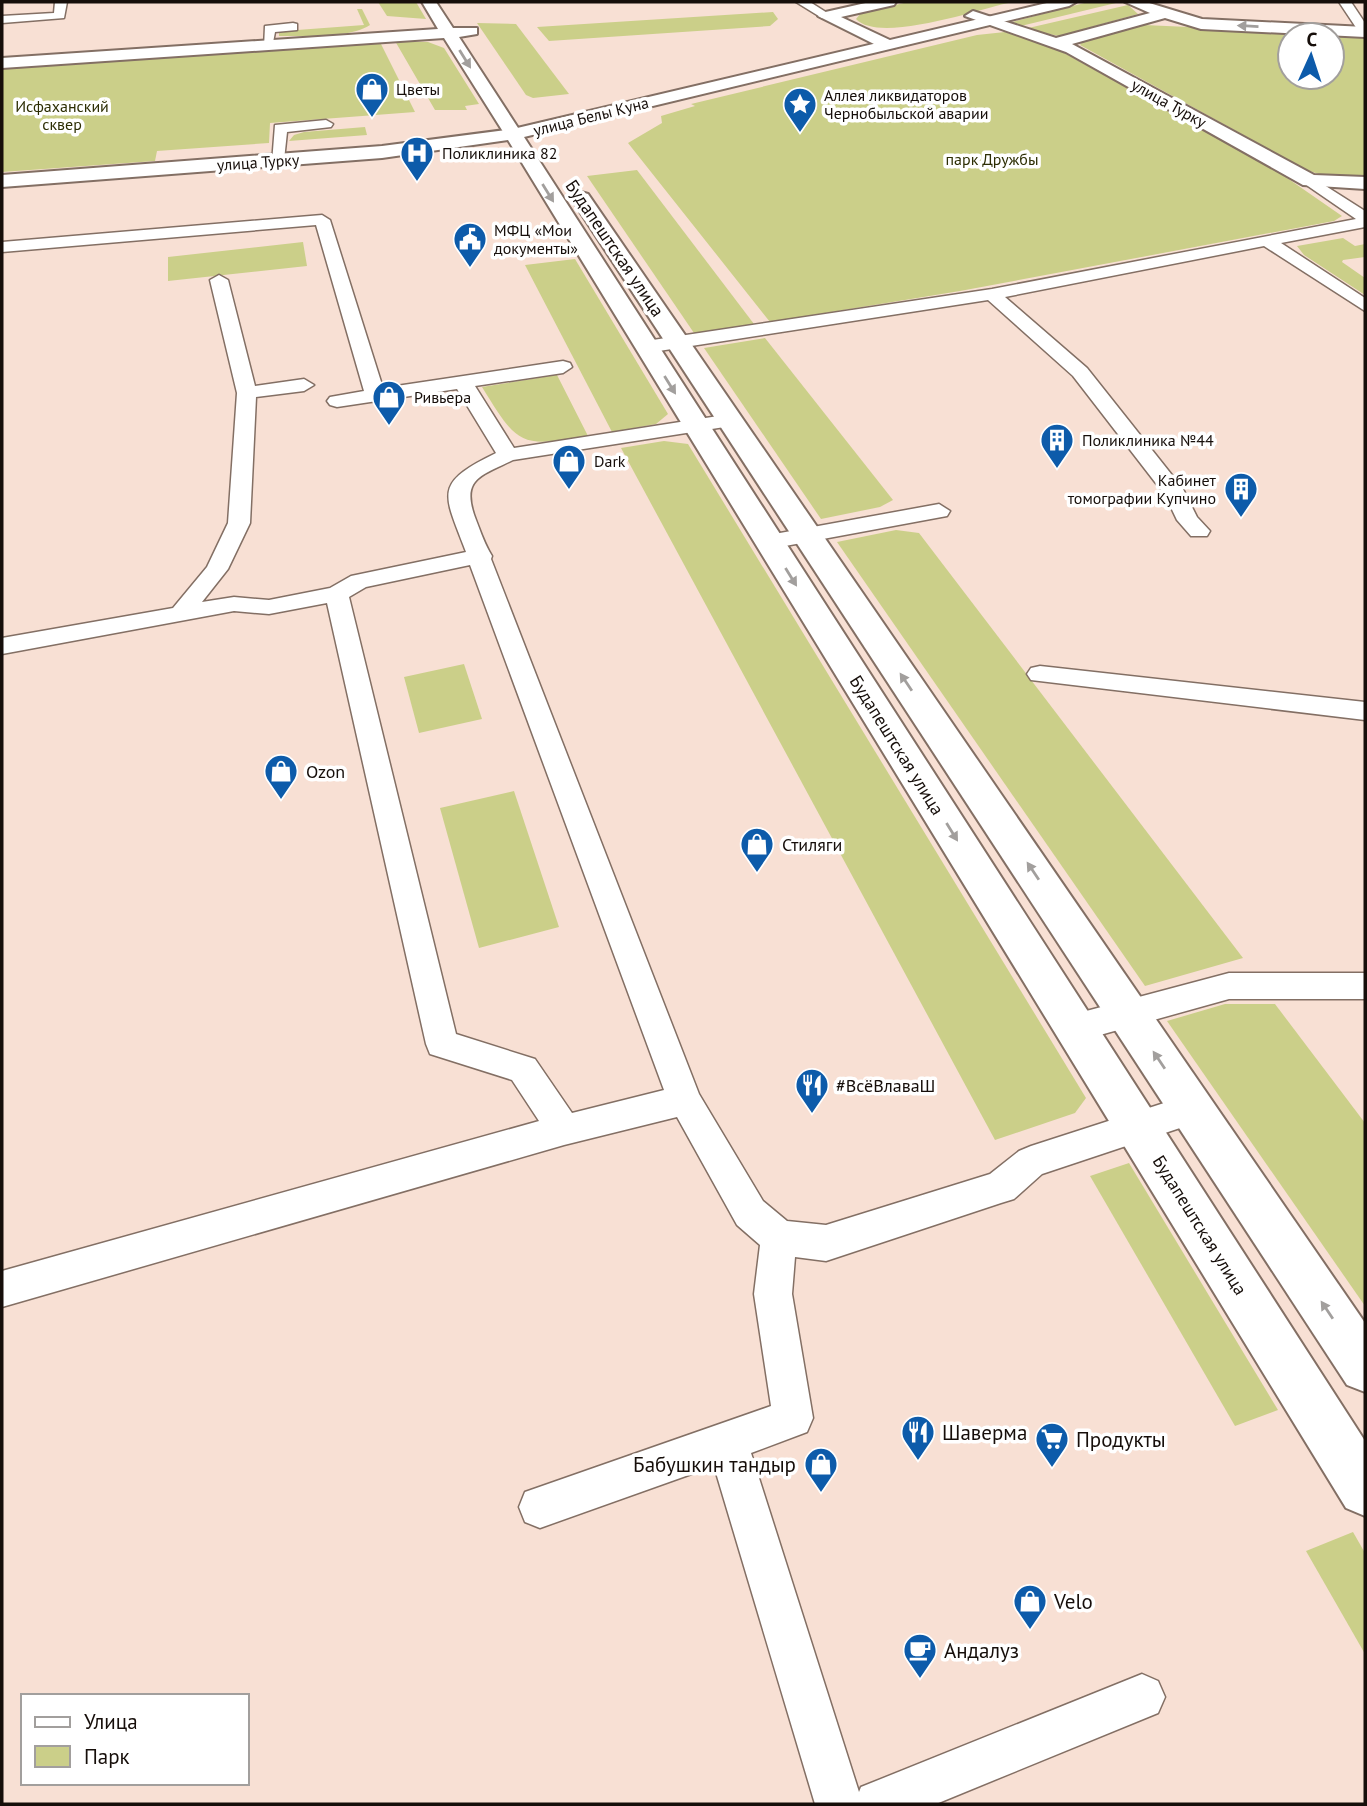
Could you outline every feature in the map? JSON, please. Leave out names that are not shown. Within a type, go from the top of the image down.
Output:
[{"type":"street","name":"Будапештская улица","points":[[429,2],[449,33],[526,124],[662,345],[695,426],[1365,1489]]},
{"type":"street","points":[[826,16],[889,2]]},
{"type":"street","name":"улица Белы Куна","points":[[526,124],[882,42],[1032,2]]},
{"type":"street","name":"улица Белы Куна","points":[[980,18],[1069,2]]},
{"type":"street","points":[[1132,2],[1201,24],[1364,29]]},
{"type":"street","points":[[2,63],[449,33],[474,36],[458,13]]},
{"type":"street","points":[[1057,43],[1165,13]]},
{"type":"street","points":[[826,16],[882,42]]},
{"type":"street","name":"улица Турку","points":[[980,18],[1057,43],[1310,181],[1365,183]]},
{"type":"street","name":"улица Турку","points":[[2,181],[415,149],[526,124]]},
{"type":"street","name":"Будапештская улица","points":[[662,345],[731,420],[1365,1367]]},
{"type":"lane","points":[[2,20],[60,16],[61,2]]},
{"type":"lane","points":[[802,2],[826,16]]},
{"type":"lane","points":[[1345,2],[1364,29]]},
{"type":"lane","points":[[807,23],[826,16]]},
{"type":"lane","points":[[268,45],[269,29],[293,27]]},
{"type":"lane","points":[[277,160],[280,128],[326,124]]},
{"type":"lane","points":[[1310,181],[1365,220]]},
{"type":"lane","points":[[2,247],[322,220],[375,395]]},
{"type":"lane","points":[[662,345],[992,294],[1365,220]]},
{"type":"lane","points":[[1267,241],[1365,306]]},
{"type":"lane","points":[[181,613],[217,569],[239,523],[247,393],[219,280]]},
{"type":"lane","points":[[992,294],[1080,372],[1175,494],[1188,520],[1199,531]]},
{"type":"lane","points":[[337,401],[563,367]]},
{"type":"lane","points":[[463,383],[508,455]]},
{"type":"lane","points":[[247,393],[304,385]]},
{"type":"lane","points":[[731,420],[508,455],[473,472],[459,492],[457,500],[481,556],[685,1100],[750,1213],[779,1238],[826,1243],[1001,1187],[1031,1162],[1192,1109]]},
{"type":"lane","points":[[769,542],[939,510]]},
{"type":"lane","points":[[2,646],[234,604],[269,607],[337,594],[359,580],[481,556]]},
{"type":"lane","points":[[337,594],[442,1044],[523,1069],[564,1130]]},
{"type":"lane","points":[[1040,674],[1365,711]]},
{"type":"lane","points":[[1075,1028],[1127,1011],[1229,986],[1365,986]]},
{"type":"lane","points":[[2,1289],[564,1130],[685,1100]]},
{"type":"lane","points":[[540,1507],[793,1418],[773,1294],[779,1238]]},
{"type":"lane","points":[[727,1442],[839,1804]]},
{"type":"lane","points":[[878,1804],[1142,1697]]},
{"type":"green space","points":[[378,2],[416,2],[426,19],[387,16]]},
{"type":"green space","points":[[908,2],[1012,2],[907,26],[868,26],[856,19],[861,13]]},
{"type":"green space","points":[[1088,2],[1120,2],[1016,27],[1012,22]]},
{"type":"green space","points":[[1128,5],[1138,14],[1059,36],[1024,29]]},
{"type":"green space","points":[[357,9],[362,9],[370,25],[339,34],[279,36],[279,33],[284,31],[364,25]]},
{"type":"green space","points":[[773,12],[778,19],[770,26],[549,41],[537,27]]},
{"type":"green space","points":[[477,23],[516,24],[569,94],[533,98],[526,95]]},
{"type":"green space","points":[[1144,25],[1276,31],[1276,91],[1346,91],[1346,34],[1365,35],[1365,178],[1324,176],[1307,170],[1080,45],[1083,41]]},
{"type":"green space","name":"парк Дружбы","points":[[1005,32],[1057,49],[1277,171],[1342,216],[1334,221],[960,291],[770,322],[628,143],[662,123],[661,116],[695,106],[691,104],[977,35]]},
{"type":"green space","points":[[395,41],[428,42],[444,48],[479,104],[465,106],[467,110],[435,110]]},
{"type":"green space","name":"Исфаханский сквер","points":[[380,42],[415,112],[270,123],[269,143],[157,151],[155,161],[2,172],[2,66]]},
{"type":"green space","points":[[365,127],[367,135],[289,141],[294,135],[304,132]]},
{"type":"green space","points":[[637,170],[754,324],[694,333],[587,176]]},
{"type":"green space","points":[[1343,238],[1355,246],[1365,244],[1365,257],[1342,262],[1365,278],[1365,295],[1304,255],[1297,246]]},
{"type":"green space","points":[[303,242],[307,266],[168,281],[168,257]]},
{"type":"green space","points":[[575,259],[668,414],[656,424],[612,432],[525,265]]},
{"type":"green space","points":[[765,338],[893,500],[880,507],[821,519],[704,348]]},
{"type":"green space","points":[[557,375],[588,436],[547,442],[523,438],[504,421],[482,387]]},
{"type":"green space","points":[[664,441],[688,444],[1086,1098],[1075,1113],[995,1140],[621,448]]},
{"type":"green space","points":[[896,530],[919,533],[1243,958],[1145,986],[837,542]]},
{"type":"green space","points":[[464,664],[482,719],[419,733],[404,677]]},
{"type":"green space","points":[[514,791],[559,927],[479,948],[440,808]]},
{"type":"green space","points":[[1225,1004],[1275,1004],[1365,1123],[1365,1306],[1167,1021]]},
{"type":"green space","points":[[1129,1163],[1278,1410],[1235,1426],[1090,1176]]},
{"type":"green space","points":[[1353,1532],[1365,1553],[1365,1654],[1306,1551]]},
{"type":"place","name":"Цветы","points":[[372,119]]},
{"type":"place","name":"Аллея ликвидаторов Чернобыльской аварии","points":[[800,134]]},
{"type":"place","name":"Поликлиника 82","points":[[417,183]]},
{"type":"place","name":"МФЦ «Мои документы»","points":[[470,269]]},
{"type":"place","name":"Ривьера","points":[[389,427]]},
{"type":"place","name":"Поликлиника №44","points":[[1057,470]]},
{"type":"place","name":"Dark","points":[[569,491]]},
{"type":"place","name":"Кабинет томографии Купчино","points":[[1241,519]]},
{"type":"place","name":"Ozon","points":[[281,801]]},
{"type":"place","name":"Стиляги","points":[[757,874]]},
{"type":"place","name":"#ВсёВлаваШ","points":[[812,1115]]},
{"type":"place","name":"Шаверма","points":[[918,1462]]},
{"type":"place","name":"Продукты","points":[[1052,1469]]},
{"type":"place","name":"Бабушкин тандыр","points":[[821,1494]]},
{"type":"place","name":"Velo","points":[[1030,1631]]},
{"type":"place","name":"Андалуз","points":[[920,1680]]}]
